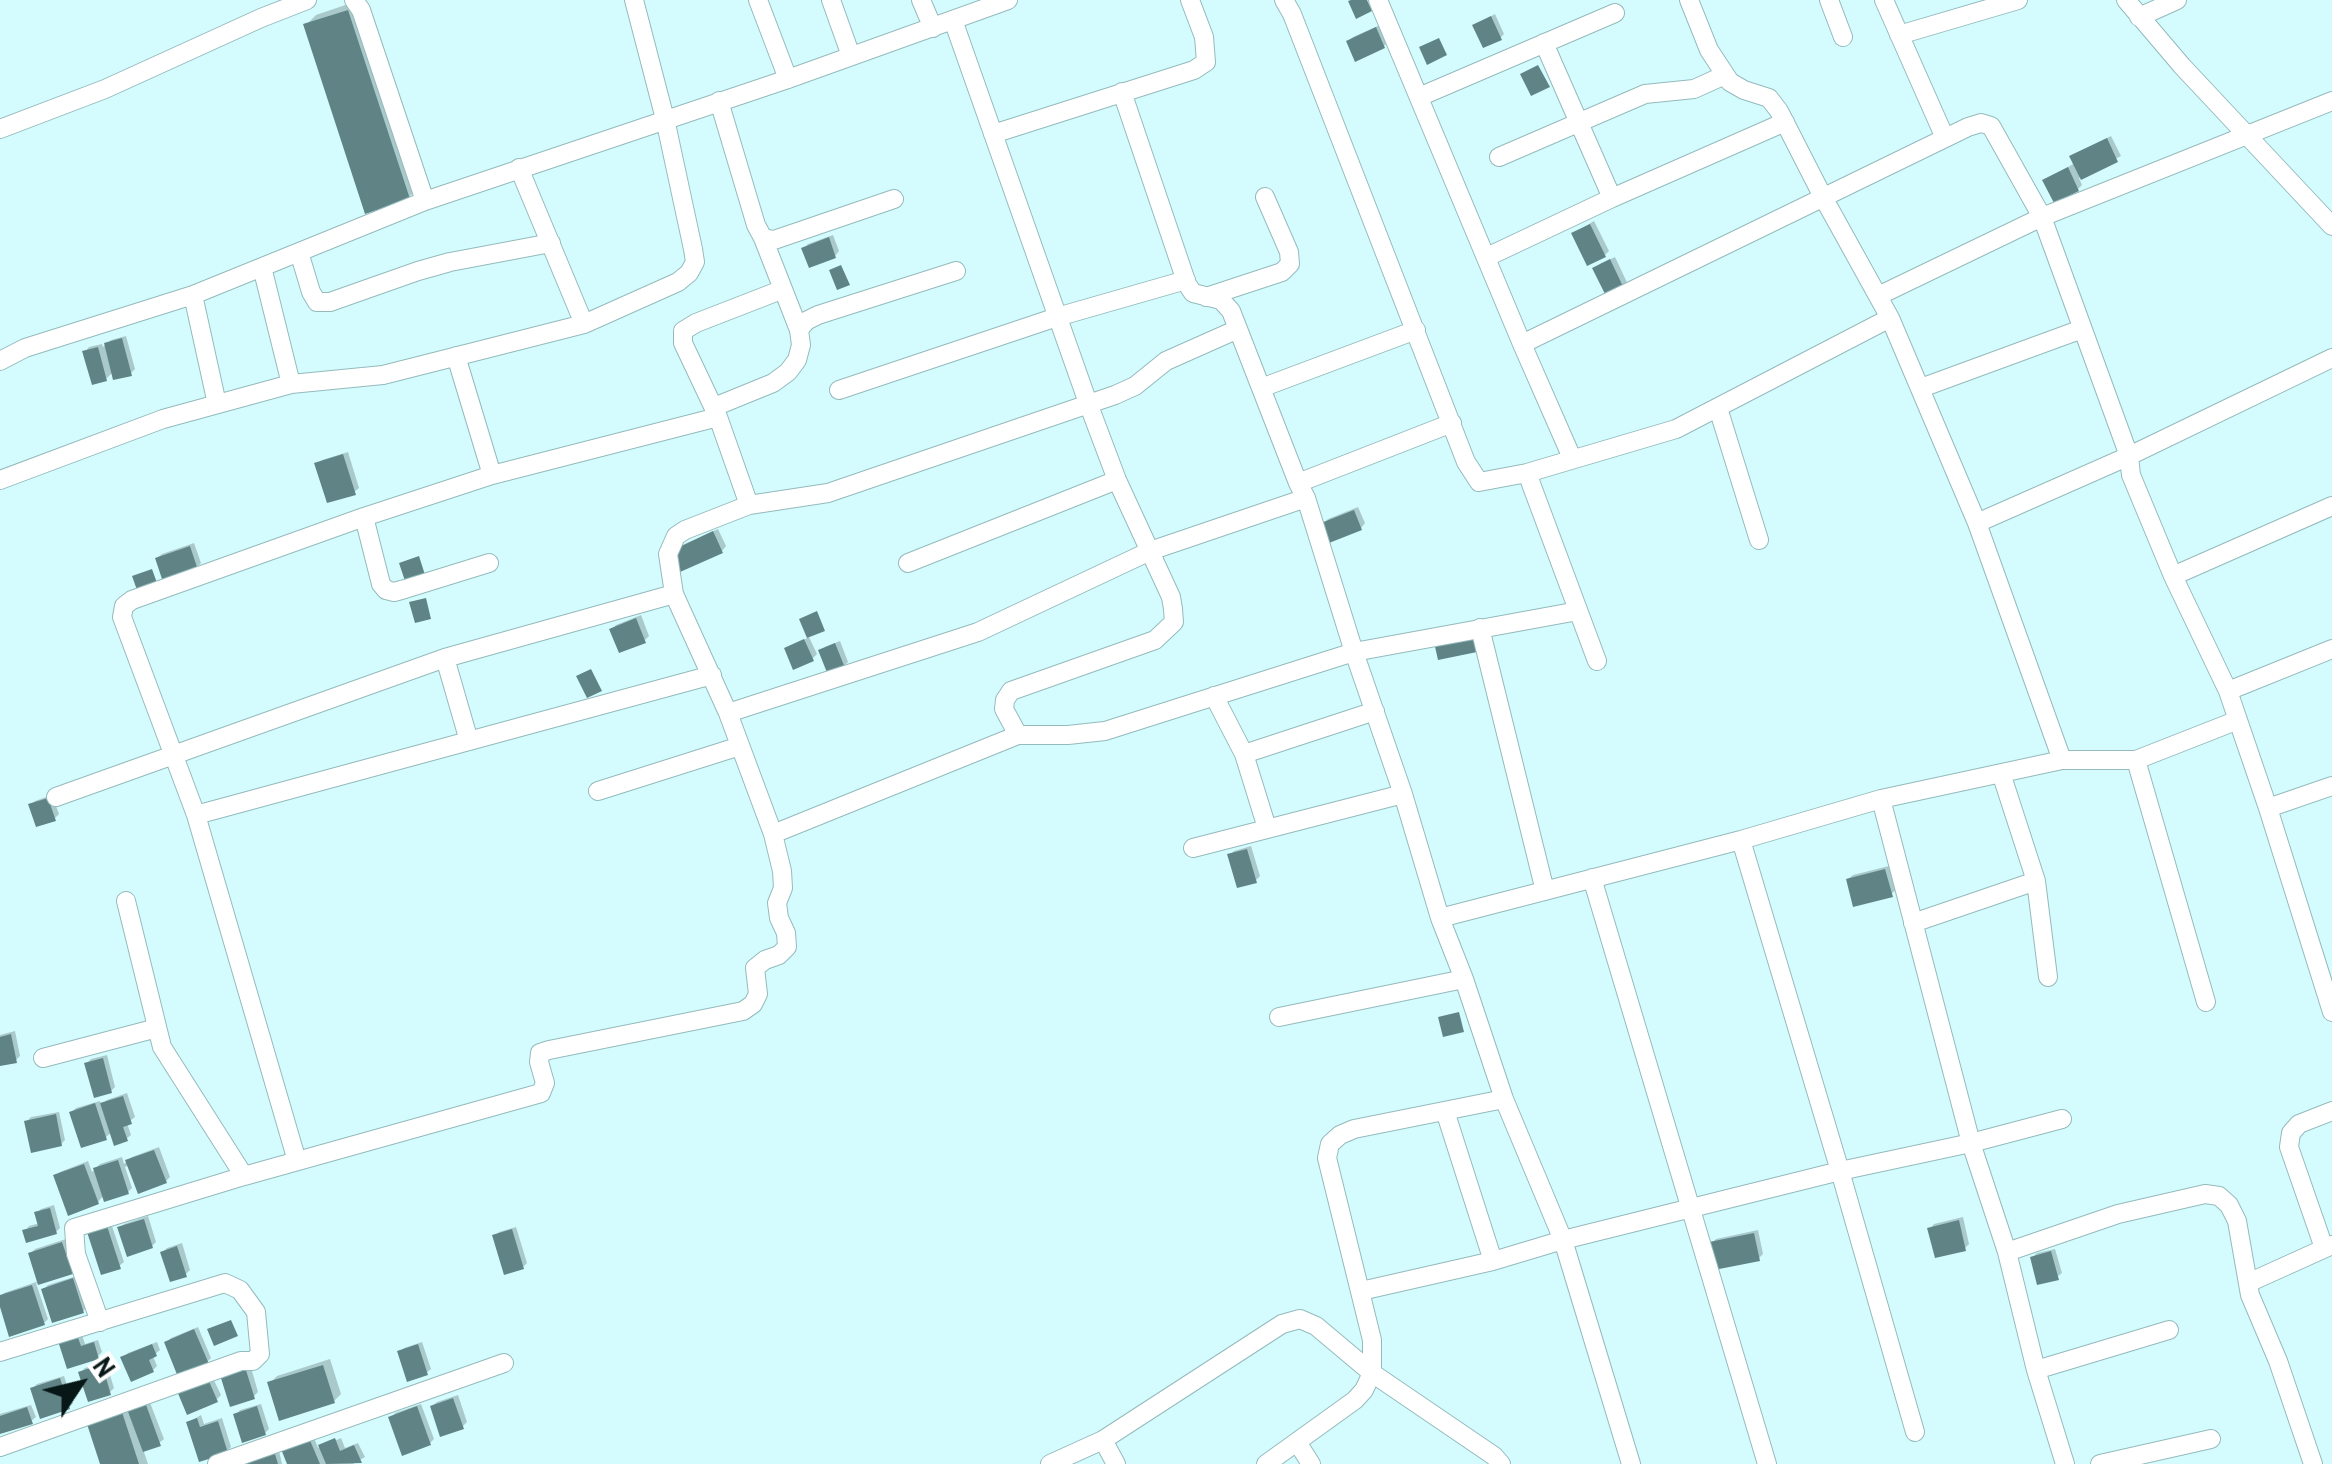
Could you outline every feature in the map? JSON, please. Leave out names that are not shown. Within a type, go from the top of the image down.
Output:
[{"type":"street","points":[[0,129],[104,89],[307,0]]},
{"type":"street","points":[[354,0],[361,10],[425,201]]},
{"type":"street","points":[[0,480],[163,419],[291,384],[383,375],[584,324],[678,282],[695,262],[665,119],[634,0]]},
{"type":"street","points":[[758,0],[788,78]]},
{"type":"street","points":[[831,0],[852,56]]},
{"type":"street","points":[[921,0],[933,28]]},
{"type":"street","points":[[0,361],[25,348],[194,295],[425,201],[1008,0]]},
{"type":"street","points":[[993,134],[1194,70],[1206,62],[1204,36],[1190,0]]},
{"type":"street","points":[[1284,0],[1466,462],[1479,482],[1527,473],[1676,429],[1890,318]]},
{"type":"street","points":[[1378,0],[1572,458]]},
{"type":"street","points":[[1688,0],[1724,75],[1744,90],[1769,98],[1890,318],[1977,523],[2062,760]]},
{"type":"street","points":[[1829,0],[1843,37]]},
{"type":"street","points":[[1884,0],[1944,138]]},
{"type":"street","points":[[1899,35],[2018,0]]},
{"type":"street","points":[[2126,0],[2332,226]]},
{"type":"street","points":[[2139,17],[2178,0]]},
{"type":"street","points":[[1419,97],[1615,12]]},
{"type":"street","points":[[953,20],[1117,480],[1171,597],[1174,622],[1155,640],[1011,691],[1004,708],[1018,735]]},
{"type":"street","points":[[1544,43],[1612,198]]},
{"type":"street","points":[[1499,157],[1645,94],[1694,89],[1724,75]]},
{"type":"street","points":[[1122,92],[1186,280],[1193,293],[1221,300],[1231,311],[1302,490],[1440,918],[1504,1099],[1563,1240],[1631,1464]]},
{"type":"street","points":[[297,1161],[196,815],[122,617],[124,606],[364,517],[492,475],[716,412],[788,372],[798,360],[799,330],[756,225],[719,102]]},
{"type":"street","points":[[1878,296],[2042,217],[2332,102]]},
{"type":"street","points":[[1486,257],[1784,122]]},
{"type":"street","points":[[1522,344],[1944,138],[1981,123],[1991,126],[2042,217],[2128,456],[2131,475],[2172,576],[2228,692],[2332,1012]]},
{"type":"street","points":[[519,168],[584,324]]},
{"type":"street","points":[[1206,297],[1282,272],[1290,264],[1290,252],[1265,197]]},
{"type":"street","points":[[763,238],[774,240],[894,199]]},
{"type":"street","points":[[298,252],[317,302],[330,302],[450,262],[550,243]]},
{"type":"street","points":[[262,267],[291,384]]},
{"type":"street","points":[[799,330],[818,315],[956,271]]},
{"type":"street","points":[[840,390],[1057,316],[1186,280]]},
{"type":"street","points":[[748,505],[716,412],[683,343],[683,331],[782,290]]},
{"type":"street","points":[[194,295],[217,404]]},
{"type":"street","points":[[100,1322],[76,1254],[74,1228],[540,1092],[545,1083],[540,1053],[548,1050],[742,1011],[753,1004],[758,994],[755,968],[780,956],[788,947],[777,903],[783,888],[782,871],[773,834],[728,713],[674,594],[668,554],[676,536],[748,505],[828,493],[1135,386],[1166,361],[1238,329]]},
{"type":"street","points":[[1921,388],[2082,329]]},
{"type":"street","points":[[1261,388],[1416,330]]},
{"type":"street","points":[[456,356],[492,475]]},
{"type":"street","points":[[1977,523],[2330,363]]},
{"type":"street","points":[[1718,408],[1758,540]]},
{"type":"street","points":[[728,713],[978,632],[1150,552],[1452,424]]},
{"type":"street","points":[[1527,473],[1597,661]]},
{"type":"street","points":[[908,563],[1117,480]]},
{"type":"street","points":[[2172,576],[2332,506]]},
{"type":"street","points":[[364,517],[381,584],[386,590],[394,592],[490,562]]},
{"type":"street","points":[[56,797],[445,658],[674,594]]},
{"type":"street","points":[[773,834],[1018,735],[1105,731],[1354,652],[1578,611]]},
{"type":"street","points":[[1480,628],[1545,891]]},
{"type":"street","points":[[2228,692],[2332,649]]},
{"type":"street","points":[[445,658],[469,740]]},
{"type":"street","points":[[196,815],[712,675]]},
{"type":"street","points":[[1214,696],[1244,754],[1268,828]]},
{"type":"street","points":[[1244,754],[1374,711]]},
{"type":"street","points":[[1440,918],[1880,800],[2062,760],[2136,760],[2238,720]]},
{"type":"street","points":[[598,790],[740,746]]},
{"type":"street","points":[[2136,760],[2206,1002]]},
{"type":"street","points":[[2001,773],[2036,882],[2048,977]]},
{"type":"street","points":[[2268,808],[2332,786]]},
{"type":"street","points":[[1193,848],[1403,794]]},
{"type":"street","points":[[1880,800],[1971,1143],[2007,1252],[2036,1370],[2065,1464]]},
{"type":"street","points":[[1741,840],[1915,1432]]},
{"type":"street","points":[[1592,878],[1766,1464]]},
{"type":"street","points":[[1913,923],[2036,882]]},
{"type":"street","points":[[126,901],[162,1047],[244,1176]]},
{"type":"street","points":[[1278,1017],[1464,979]]},
{"type":"street","points":[[43,1058],[157,1028]]},
{"type":"street","points":[[1266,1464],[1355,1400],[1372,1373],[1372,1340],[1327,1158],[1330,1144],[1354,1129],[1504,1099]]},
{"type":"street","points":[[1445,1111],[1493,1261]]},
{"type":"street","points":[[2248,1283],[2328,1246],[2288,1147],[2291,1132],[2299,1124],[2332,1111]]},
{"type":"street","points":[[1361,1291],[1493,1261],[1840,1170],[1971,1143],[2062,1119]]},
{"type":"street","points":[[2007,1252],[2118,1214],[2205,1194],[2219,1196],[2229,1204],[2236,1221],[2256,1314],[2278,1361],[2313,1464]]},
{"type":"street","points":[[0,1352],[225,1283],[240,1290],[256,1312],[260,1354],[253,1361],[240,1362],[0,1447]]},
{"type":"street","points":[[1050,1464],[1103,1440],[1282,1324],[1300,1319],[1316,1326],[1372,1373],[1502,1464]]},
{"type":"street","points":[[2036,1370],[2169,1330]]},
{"type":"street","points":[[218,1464],[504,1363]]},
{"type":"street","points":[[2100,1464],[2211,1438]]},
{"type":"street","points":[[1103,1440],[1116,1464]]},
{"type":"street","points":[[1297,1442],[1311,1464]]},
{"type":"building","points":[[1367,0],[1372,11],[1356,19],[1348,1]]},
{"type":"building","points":[[348,10],[410,199],[365,214],[303,24]]},
{"type":"building","points":[[1491,16],[1502,40],[1483,48],[1472,25]]},
{"type":"building","points":[[1376,27],[1385,48],[1355,62],[1346,41]]},
{"type":"building","points":[[1439,38],[1447,55],[1427,65],[1419,47]]},
{"type":"building","points":[[1538,65],[1550,87],[1531,96],[1520,74]]},
{"type":"building","points":[[2107,138],[2118,162],[2081,180],[2069,156]]},
{"type":"building","points":[[2068,167],[2079,191],[2054,203],[2042,180]]},
{"type":"building","points":[[1590,224],[1606,257],[1587,266],[1571,233]]},
{"type":"building","points":[[829,237],[836,258],[809,268],[801,248]]},
{"type":"building","points":[[1610,259],[1628,297],[1611,306],[1592,268]]},
{"type":"building","points":[[841,265],[850,285],[837,290],[829,270]]},
{"type":"building","points":[[122,338],[132,376],[113,380],[104,343]]},
{"type":"building","points":[[98,347],[107,381],[92,385],[82,351]]},
{"type":"building","points":[[343,454],[356,495],[327,503],[314,463]]},
{"type":"building","points":[[1354,510],[1362,530],[1329,543],[1321,523]]},
{"type":"building","points":[[713,531],[723,553],[680,572],[671,551]]},
{"type":"building","points":[[190,546],[198,570],[163,582],[155,558]]},
{"type":"building","points":[[419,556],[426,578],[406,584],[399,563]]},
{"type":"building","points":[[152,569],[157,583],[137,590],[132,576]]},
{"type":"building","points":[[426,598],[431,619],[415,623],[409,602]]},
{"type":"building","points":[[817,611],[825,631],[807,638],[799,619]]},
{"type":"building","points":[[636,618],[646,643],[619,653],[609,629]]},
{"type":"building","points":[[1473,635],[1477,652],[1438,660],[1434,642]]},
{"type":"building","points":[[804,639],[814,661],[793,670],[784,648]]},
{"type":"building","points":[[835,643],[845,668],[828,675],[818,650]]},
{"type":"building","points":[[591,669],[602,691],[587,698],[576,676]]},
{"type":"building","points":[[48,798],[56,821],[36,827],[28,804]]},
{"type":"building","points":[[1247,849],[1257,883],[1237,888],[1227,854]]},
{"type":"building","points":[[1885,869],[1893,897],[1853,907],[1846,879]]},
{"type":"building","points":[[1459,1012],[1464,1032],[1443,1037],[1438,1017]]},
{"type":"building","points":[[11,1034],[17,1063],[0,1066],[0,1037]]},
{"type":"building","points":[[103,1058],[112,1093],[94,1098],[84,1063]]},
{"type":"building","points":[[123,1096],[132,1124],[123,1127],[128,1141],[114,1146],[100,1103]]},
{"type":"building","points":[[95,1103],[107,1140],[81,1148],[69,1112]]},
{"type":"building","points":[[56,1114],[62,1146],[31,1153],[24,1121]]},
{"type":"building","points":[[154,1150],[167,1183],[138,1194],[125,1160]]},
{"type":"building","points":[[118,1160],[129,1194],[104,1202],[93,1168]]},
{"type":"building","points":[[84,1164],[99,1204],[68,1216],[53,1175]]},
{"type":"building","points":[[50,1208],[57,1234],[26,1243],[22,1230],[38,1226],[34,1212]]},
{"type":"building","points":[[144,1219],[153,1248],[127,1257],[117,1227]]},
{"type":"building","points":[[1959,1220],[1966,1251],[1935,1258],[1927,1228]]},
{"type":"building","points":[[107,1226],[121,1269],[101,1275],[87,1232]]},
{"type":"building","points":[[512,1229],[524,1269],[504,1275],[492,1235]]},
{"type":"building","points":[[1754,1233],[1760,1261],[1714,1270],[1709,1242]]},
{"type":"building","points":[[62,1242],[73,1274],[38,1285],[28,1253]]},
{"type":"building","points":[[177,1246],[187,1277],[170,1282],[160,1252]]},
{"type":"building","points":[[2051,1251],[2059,1280],[2037,1285],[2030,1257]]},
{"type":"building","points":[[73,1278],[84,1313],[52,1323],[41,1289]]},
{"type":"building","points":[[32,1285],[45,1325],[9,1337],[0,1295]]},
{"type":"building","points":[[231,1320],[238,1336],[214,1346],[207,1329]]},
{"type":"building","points":[[194,1329],[209,1364],[178,1377],[164,1342]]},
{"type":"building","points":[[77,1335],[81,1346],[94,1342],[99,1359],[67,1369],[58,1341]]},
{"type":"building","points":[[152,1344],[157,1356],[149,1360],[154,1372],[131,1382],[120,1357]]},
{"type":"building","points":[[418,1344],[428,1375],[407,1382],[397,1351]]},
{"type":"building","points":[[102,1364],[111,1395],[88,1402],[78,1372]]},
{"type":"building","points":[[323,1365],[335,1403],[279,1421],[267,1382]]},
{"type":"building","points":[[245,1367],[255,1399],[230,1407],[220,1375]]},
{"type":"building","points":[[60,1378],[70,1409],[40,1419],[30,1388]]},
{"type":"building","points":[[208,1379],[218,1402],[187,1415],[177,1391]]},
{"type":"building","points":[[453,1398],[464,1429],[440,1437],[430,1406]]},
{"type":"building","points":[[145,1402],[161,1446],[143,1452],[127,1409]]},
{"type":"building","points":[[257,1406],[266,1435],[242,1443],[233,1414]]},
{"type":"building","points":[[417,1406],[431,1445],[402,1456],[388,1417]]},
{"type":"building","points":[[27,1407],[33,1424],[0,1434],[0,1416]]},
{"type":"building","points":[[121,1409],[139,1464],[100,1464],[86,1421]]},
{"type":"building","points":[[197,1418],[200,1427],[218,1421],[228,1453],[199,1462],[186,1422]]},
{"type":"building","points":[[309,1438],[320,1464],[287,1464],[281,1449]]},
{"type":"building","points":[[335,1438],[340,1451],[354,1445],[362,1463],[326,1464],[318,1445]]},
{"type":"building","points":[[275,1454],[278,1464],[241,1464],[241,1463]]}]
